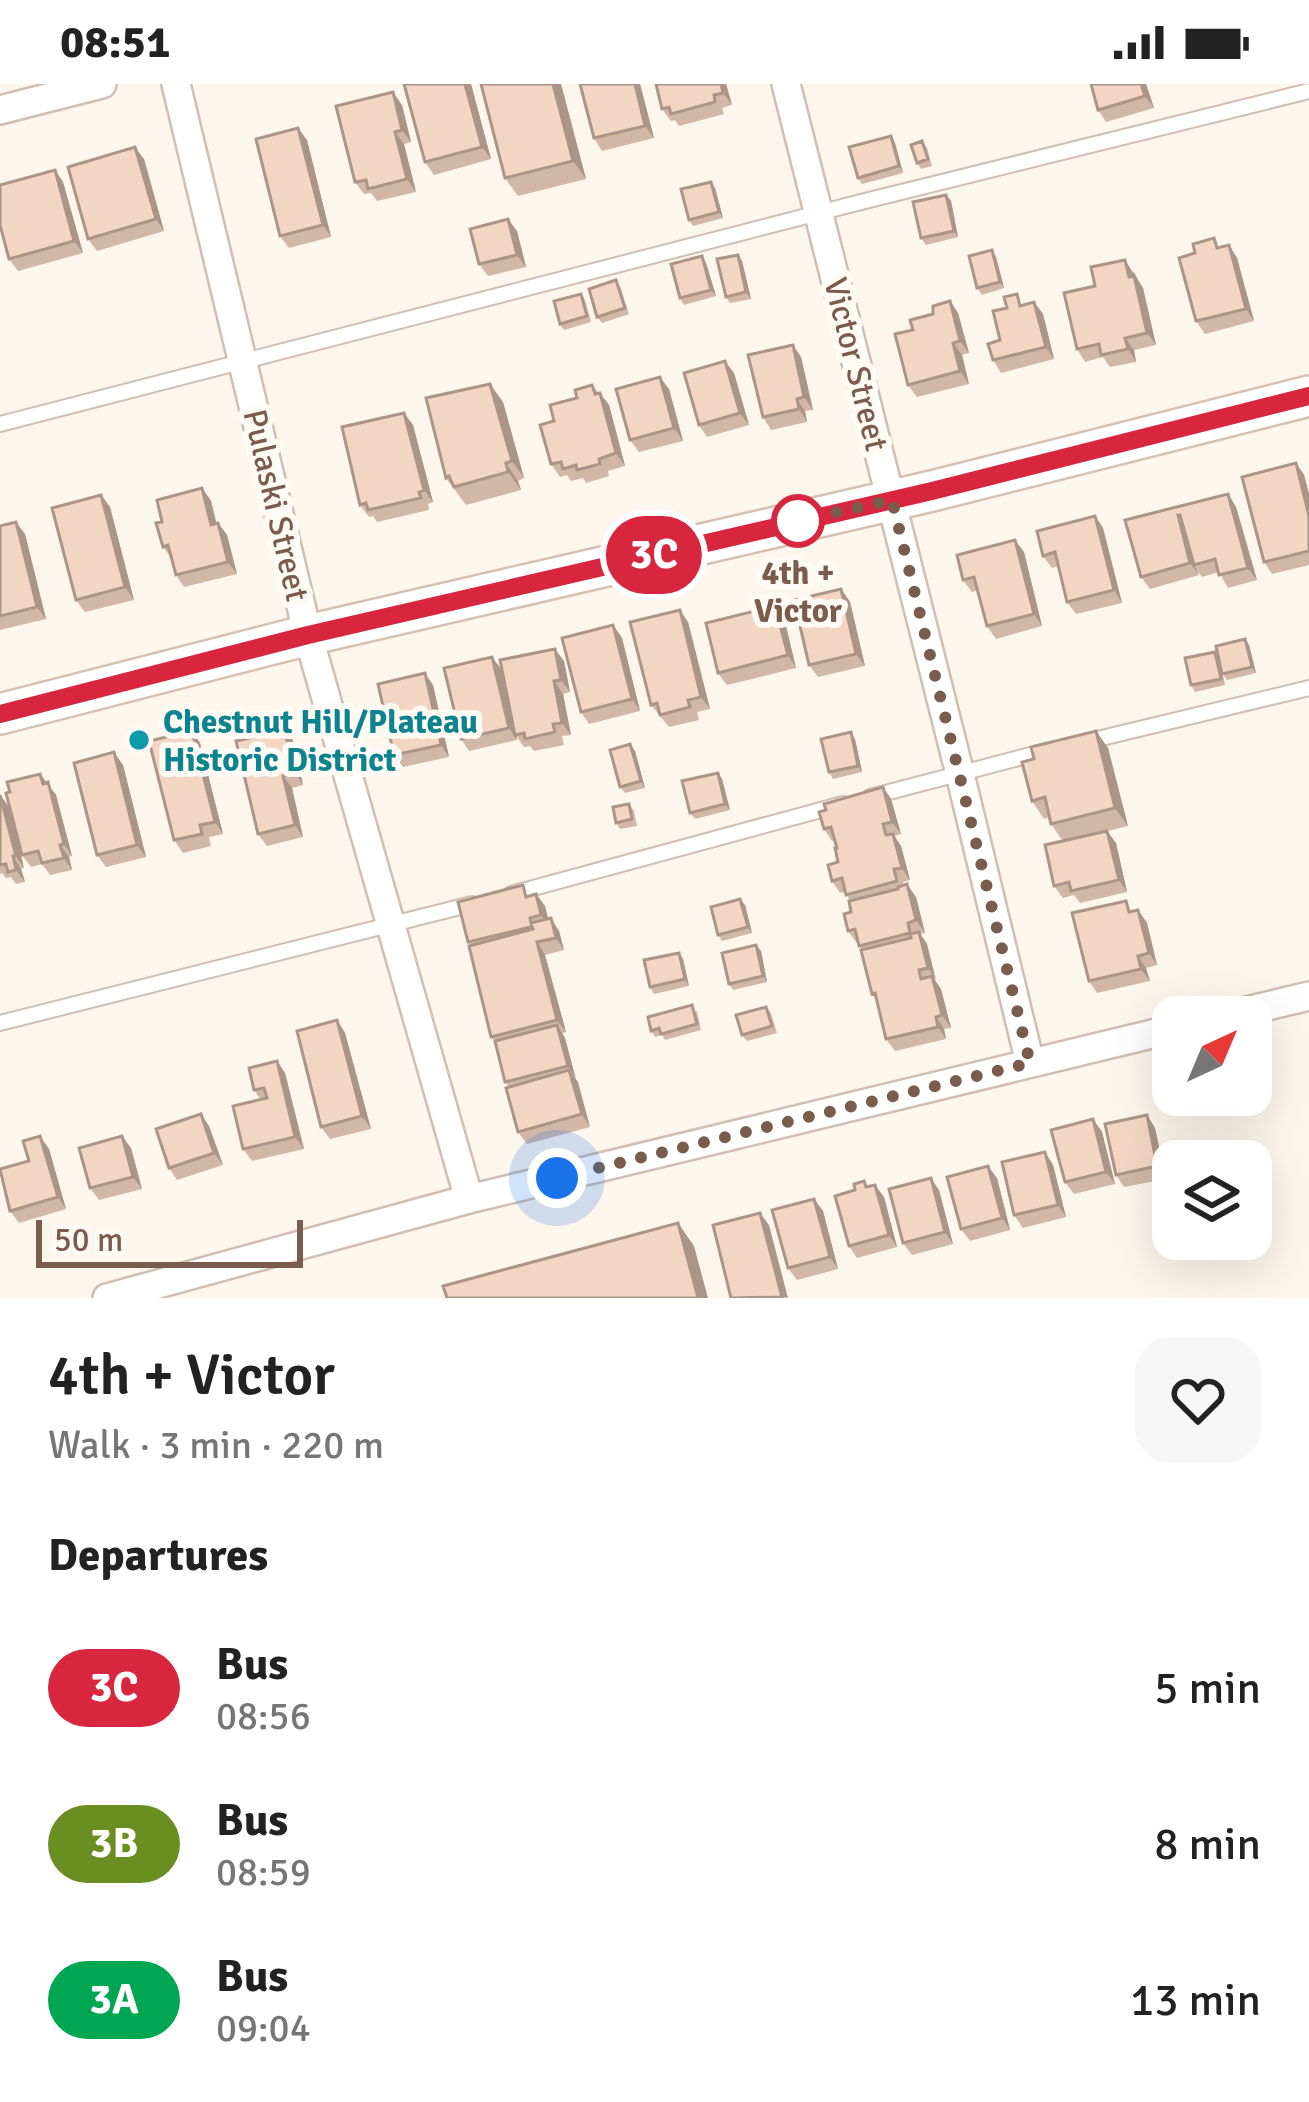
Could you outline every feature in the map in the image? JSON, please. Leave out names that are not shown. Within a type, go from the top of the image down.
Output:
[{"type":"main road","points":[[0,713],[1309,396]]},
{"type":"street","points":[[0,110],[102,84]]},
{"type":"street","name":"Pulaski Street","points":[[176,84],[308,635],[469,1199]]},
{"type":"street","name":"Victor Street","points":[[786,84],[1030,1063]]},
{"type":"street","points":[[1272,1005],[1309,996]]},
{"type":"street","points":[[106,1298],[469,1199],[1152,1034]]},
{"type":"lane","points":[[0,424],[1309,91]]},
{"type":"lane","points":[[1076,744],[1309,688]]},
{"type":"lane","points":[[506,895],[1053,750]]},
{"type":"lane","points":[[0,1023],[483,901]]},
{"type":"building","points":[[404,84],[465,84],[482,147],[425,162]]},
{"type":"building","points":[[481,84],[553,84],[573,161],[505,178]]},
{"type":"building","points":[[580,84],[635,84],[645,126],[594,138]]},
{"type":"building","points":[[656,84],[721,84],[723,93],[714,95],[715,102],[671,114],[669,107],[662,109]]},
{"type":"building","points":[[1091,84],[1141,84],[1145,96],[1098,110]]},
{"type":"building","points":[[393,92],[402,130],[395,132],[407,179],[368,189],[366,180],[355,182],[336,106]]},
{"type":"building","points":[[298,128],[323,225],[280,236],[256,139]]},
{"type":"building","points":[[891,136],[899,166],[858,178],[849,147]]},
{"type":"building","points":[[922,141],[928,159],[917,163],[911,145]]},
{"type":"building","points":[[135,147],[156,219],[88,239],[68,167]]},
{"type":"building","points":[[55,170],[74,241],[9,259],[0,225],[0,185]]},
{"type":"building","points":[[711,182],[719,212],[689,220],[681,189]]},
{"type":"building","points":[[946,195],[954,231],[921,238],[913,202]]},
{"type":"building","points":[[508,219],[517,255],[479,264],[470,229]]},
{"type":"building","points":[[1214,238],[1217,248],[1229,245],[1246,309],[1196,321],[1179,258],[1195,253],[1193,244]]},
{"type":"building","points":[[992,250],[1000,282],[977,288],[969,256]]},
{"type":"building","points":[[738,255],[746,292],[726,297],[717,259]]},
{"type":"building","points":[[702,256],[711,290],[680,298],[671,264]]},
{"type":"building","points":[[1125,260],[1129,277],[1134,276],[1147,333],[1125,338],[1128,349],[1101,355],[1099,344],[1077,349],[1064,293],[1095,286],[1091,267]]},
{"type":"building","points":[[616,280],[625,308],[597,317],[589,289]]},
{"type":"building","points":[[581,294],[587,316],[560,324],[554,301]]},
{"type":"building","points":[[1017,294],[1020,306],[1034,302],[1046,347],[993,360],[988,344],[1000,340],[993,311],[1007,308],[1004,297]]},
{"type":"building","points":[[950,301],[960,341],[953,343],[960,371],[908,385],[895,334],[913,330],[910,320],[933,314],[933,306]]},
{"type":"building","points":[[793,345],[804,397],[797,399],[799,409],[763,417],[748,355]]},
{"type":"building","points":[[725,361],[740,413],[699,425],[684,373]]},
{"type":"building","points":[[660,377],[674,428],[630,440],[616,389]]},
{"type":"building","points":[[490,384],[512,461],[506,463],[508,472],[454,487],[446,478],[426,398]]},
{"type":"building","points":[[592,385],[595,394],[600,393],[616,453],[599,459],[600,464],[577,470],[576,465],[563,469],[561,462],[551,464],[540,425],[554,421],[550,405],[577,398],[575,390]]},
{"type":"building","points":[[404,413],[424,490],[419,492],[421,498],[368,510],[366,503],[360,505],[342,427]]},
{"type":"building","points":[[1296,463],[1309,516],[1309,551],[1264,562],[1242,477]]},
{"type":"building","points":[[202,488],[211,525],[218,523],[228,562],[176,575],[156,523],[162,522],[157,500]]},
{"type":"building","points":[[1228,494],[1248,568],[1219,575],[1215,559],[1194,565],[1178,515],[1190,563],[1141,577],[1125,520]]},
{"type":"building","points":[[101,495],[125,587],[76,600],[52,508]]},
{"type":"building","points":[[1095,516],[1114,590],[1067,602],[1055,552],[1043,556],[1037,531]]},
{"type":"building","points":[[16,522],[37,607],[0,616],[0,526]]},
{"type":"building","points":[[1015,540],[1034,614],[987,626],[974,577],[963,580],[957,555]]},
{"type":"building","points":[[841,589],[856,654],[809,665],[794,600]]},
{"type":"building","points":[[775,606],[788,655],[718,673],[706,623]]},
{"type":"building","points":[[680,610],[701,697],[688,700],[690,707],[660,715],[657,703],[651,705],[630,622]]},
{"type":"building","points":[[613,625],[632,699],[581,712],[562,638]]},
{"type":"building","points":[[1245,639],[1252,667],[1222,674],[1216,646]]},
{"type":"building","points":[[555,649],[561,680],[554,681],[562,723],[553,724],[555,732],[525,739],[524,733],[515,735],[500,660]]},
{"type":"building","points":[[1215,652],[1221,679],[1191,685],[1185,658]]},
{"type":"building","points":[[492,657],[509,728],[461,739],[444,668]]},
{"type":"building","points":[[425,673],[441,745],[394,755],[378,684]]},
{"type":"building","points":[[283,725],[295,773],[283,776],[295,825],[258,834],[236,741]]},
{"type":"building","points":[[192,731],[215,822],[200,825],[202,834],[174,840],[149,741]]},
{"type":"building","points":[[1096,731],[1115,808],[1051,824],[1045,797],[1032,801],[1022,762],[1034,759],[1031,747]]},
{"type":"building","points":[[851,732],[858,766],[829,772],[821,739]]},
{"type":"building","points":[[630,744],[641,781],[620,787],[610,750]]},
{"type":"building","points":[[114,752],[137,845],[97,855],[74,763]]},
{"type":"building","points":[[718,773],[725,804],[690,813],[682,781]]},
{"type":"building","points":[[40,774],[43,784],[48,782],[64,844],[60,845],[64,858],[42,863],[38,851],[22,855],[6,793],[10,792],[7,782]]},
{"type":"building","points":[[883,787],[892,822],[883,824],[886,835],[893,834],[902,868],[894,869],[897,881],[846,895],[842,878],[832,881],[828,865],[838,862],[837,848],[831,827],[824,829],[819,812],[826,810],[824,804]]},
{"type":"building","points":[[0,795],[16,856],[16,870],[8,872],[6,864],[0,865]]},
{"type":"building","points":[[629,804],[632,819],[616,823],[613,807]]},
{"type":"building","points":[[1107,831],[1119,880],[1071,891],[1069,882],[1054,886],[1045,845]]},
{"type":"building","points":[[907,884],[916,920],[908,923],[910,933],[859,946],[844,914],[851,912],[849,901]]},
{"type":"building","points":[[523,885],[526,897],[536,894],[541,915],[530,918],[531,923],[551,918],[556,938],[537,942],[557,1020],[491,1037],[469,946],[533,929],[531,925],[468,942],[458,902]]},
{"type":"building","points":[[740,899],[748,927],[718,935],[711,907]]},
{"type":"building","points":[[1126,901],[1129,912],[1138,910],[1149,953],[1138,956],[1141,969],[1089,981],[1072,913]]},
{"type":"building","points":[[919,932],[928,968],[919,970],[921,979],[932,976],[942,1015],[936,1017],[938,1027],[886,1039],[861,950]]},
{"type":"building","points":[[756,945],[763,976],[729,984],[722,953]]},
{"type":"building","points":[[679,953],[685,979],[650,987],[644,960]]},
{"type":"building","points":[[692,1005],[697,1024],[661,1034],[659,1028],[651,1031],[648,1017]]},
{"type":"building","points":[[766,1007],[772,1026],[742,1035],[736,1015]]},
{"type":"building","points":[[337,1020],[362,1116],[321,1127],[297,1031]]},
{"type":"building","points":[[557,1025],[568,1066],[505,1082],[495,1041]]},
{"type":"building","points":[[277,1061],[295,1137],[243,1149],[233,1106],[267,1098],[264,1088],[254,1090],[249,1068]]},
{"type":"building","points":[[569,1070],[582,1114],[518,1132],[506,1088]]},
{"type":"building","points":[[201,1114],[214,1153],[169,1168],[156,1129]]},
{"type":"building","points":[[1147,1115],[1152,1167],[1116,1175],[1105,1124]]},
{"type":"building","points":[[1093,1119],[1106,1172],[1065,1182],[1051,1130]]},
{"type":"building","points":[[40,1136],[58,1197],[10,1211],[0,1169],[29,1161],[23,1141]]},
{"type":"building","points":[[122,1136],[133,1177],[90,1188],[79,1148]]},
{"type":"building","points":[[1045,1152],[1058,1205],[1014,1215],[1002,1162]]},
{"type":"building","points":[[988,1166],[1002,1218],[961,1229],[947,1177]]},
{"type":"building","points":[[931,1178],[945,1232],[903,1243],[889,1189]]},
{"type":"building","points":[[864,1181],[866,1187],[875,1185],[889,1235],[849,1246],[835,1196],[855,1190],[854,1184]]},
{"type":"building","points":[[814,1199],[830,1257],[788,1268],[772,1210]]},
{"type":"building","points":[[760,1213],[782,1297],[731,1298],[713,1225]]},
{"type":"building","points":[[678,1223],[698,1298],[447,1298],[443,1286]]},
{"type":"bus line","name":"3C","points":[[0,714],[308,635],[932,491],[1309,396]]},
{"type":"place","name":"4th + Victor","points":[[798,521]]},
{"type":"place","name":"Chestnut Hill/Plateau Historic District","points":[[139,740]]},
{"type":"route","points":[[557,1178],[1030,1063],[892,500],[798,521]]}]
